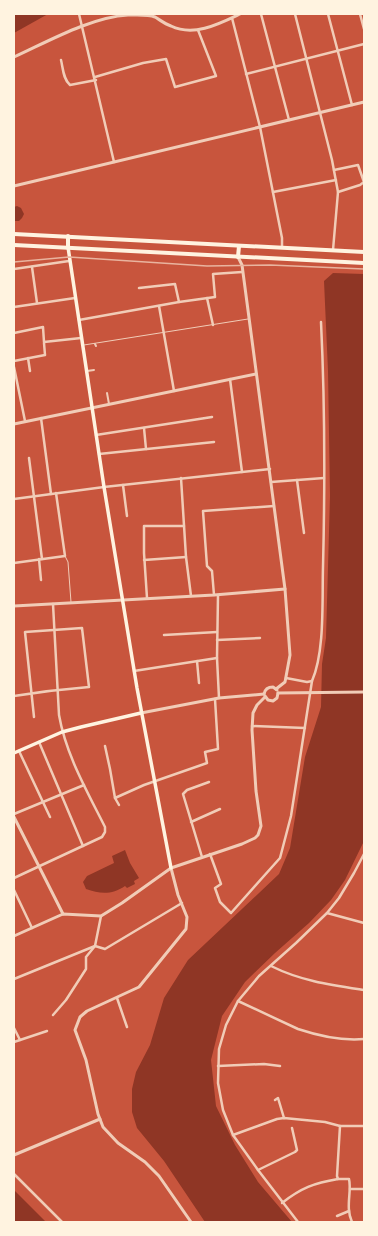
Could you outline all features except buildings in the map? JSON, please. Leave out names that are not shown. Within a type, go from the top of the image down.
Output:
[{"type":"main road","points":[[14,234],[364,252]]},
{"type":"main road","points":[[68,236],[69,261],[122,600],[141,713],[171,868]]},
{"type":"main road","points":[[14,245],[364,263]]},
{"type":"main road","points":[[238,257],[239,246]]},
{"type":"main road","points":[[14,754],[62,732],[141,713]]},
{"type":"street","points":[[79,14],[114,162]]},
{"type":"street","points":[[14,56],[82,26],[109,18],[129,15],[153,17],[171,27],[186,30],[198,30],[211,27],[240,14]]},
{"type":"street","points":[[261,14],[288,120]]},
{"type":"street","points":[[295,14],[307,58],[338,192],[333,250]]},
{"type":"street","points":[[328,14],[352,104]]},
{"type":"street","points":[[360,14],[364,29]]},
{"type":"street","points":[[232,18],[260,128],[282,238],[282,248]]},
{"type":"street","points":[[61,60],[64,78],[70,85],[95,79],[143,63],[166,59],[175,87],[216,76],[198,30]]},
{"type":"street","points":[[246,74],[364,44]]},
{"type":"street","points":[[14,186],[364,102]]},
{"type":"street","points":[[334,170],[357,164],[359,165],[363,174],[364,182],[362,184],[338,192]]},
{"type":"street","points":[[273,192],[336,180]]},
{"type":"street","points":[[238,257],[242,265],[285,589],[290,655],[286,678],[281,686],[276,689]]},
{"type":"street","points":[[14,269],[69,261]]},
{"type":"street","points":[[32,267],[37,303]]},
{"type":"street","points":[[79,321],[179,302],[215,297],[212,274],[242,272]]},
{"type":"street","points":[[139,288],[175,284],[179,302]]},
{"type":"street","points":[[14,307],[75,298]]},
{"type":"street","points":[[207,298],[213,325]]},
{"type":"street","points":[[158,306],[174,391]]},
{"type":"street","points":[[210,854],[221,884],[215,888],[220,902],[231,913],[280,858],[292,816],[312,681],[316,671],[322,628],[324,478],[321,322]]},
{"type":"street","points":[[14,333],[43,327],[45,355],[14,361]]},
{"type":"street","points":[[44,342],[81,338]]},
{"type":"street","points":[[28,358],[30,371]]},
{"type":"street","points":[[14,366],[25,421]]},
{"type":"street","points":[[87,371],[94,370]]},
{"type":"street","points":[[14,424],[256,374]]},
{"type":"street","points":[[230,379],[242,472]]},
{"type":"street","points":[[14,386],[18,385]]},
{"type":"street","points":[[107,394],[109,404]]},
{"type":"street","points":[[96,435],[212,417]]},
{"type":"street","points":[[40,418],[51,494]]},
{"type":"street","points":[[144,428],[146,449]]},
{"type":"street","points":[[99,454],[214,442]]},
{"type":"street","points":[[30,458],[41,559],[41,580]]},
{"type":"street","points":[[14,499],[104,487],[270,469]]},
{"type":"street","points":[[181,478],[186,557],[191,596]]},
{"type":"street","points":[[271,482],[324,478]]},
{"type":"street","points":[[297,480],[304,533]]},
{"type":"street","points":[[123,485],[126,516]]},
{"type":"street","points":[[14,562],[65,556],[56,493]]},
{"type":"street","points":[[219,698],[216,595],[212,571],[207,566],[203,511],[274,506]]},
{"type":"street","points":[[147,598],[144,560],[144,526],[184,526]]},
{"type":"street","points":[[144,560],[186,557]]},
{"type":"street","points":[[14,606],[216,595],[285,589]]},
{"type":"street","points":[[14,878],[102,837],[106,832],[105,827],[73,762],[62,732],[59,715],[53,603]]},
{"type":"street","points":[[14,696],[32,693],[89,687],[82,628],[24,632],[32,693],[34,717]]},
{"type":"street","points":[[164,635],[217,632]]},
{"type":"street","points":[[217,640],[260,638]]},
{"type":"street","points":[[134,671],[217,658]]},
{"type":"street","points":[[197,661],[199,683]]},
{"type":"street","points":[[286,678],[307,682],[312,681]]},
{"type":"street","points":[[14,936],[63,914],[101,916],[122,904],[171,868],[249,841],[255,838],[260,831],[261,826],[256,790],[252,726],[253,713],[264,696],[265,690],[268,687],[273,687],[276,689],[278,693],[277,698],[273,701],[268,700],[264,696],[219,698],[141,713]]},
{"type":"street","points":[[278,693],[364,692]]},
{"type":"street","points":[[115,798],[144,785],[207,763],[205,752],[218,749],[215,699]]},
{"type":"street","points":[[252,726],[305,728]]},
{"type":"street","points":[[39,742],[83,846]]},
{"type":"street","points":[[104,746],[115,798],[119,806]]},
{"type":"street","points":[[19,751],[50,817]]},
{"type":"street","points":[[202,857],[183,794],[187,790],[209,782]]},
{"type":"street","points":[[63,914],[14,816],[84,784]]},
{"type":"street","points":[[191,822],[220,809]]},
{"type":"street","points":[[298,1222],[282,1203],[233,1135],[223,1110],[218,1083],[219,1049],[226,1025],[238,1001],[259,976],[327,913],[339,898],[364,854]]},
{"type":"street","points":[[171,868],[187,917],[186,929],[139,987],[86,1011],[80,1017],[76,1026],[76,1033],[86,1060],[103,1127],[118,1143],[144,1162],[159,1176],[191,1222]]},
{"type":"street","points":[[14,890],[32,928]]},
{"type":"street","points":[[14,979],[95,946],[105,949],[182,903]]},
{"type":"street","points":[[327,913],[364,923]]},
{"type":"street","points":[[53,1015],[66,1000],[86,969],[86,957],[95,946],[101,916]]},
{"type":"street","points":[[271,966],[288,974],[318,983],[364,990]]},
{"type":"street","points":[[117,998],[127,1028]]},
{"type":"street","points":[[238,1001],[298,1029],[308,1032],[351,1040],[364,1038]]},
{"type":"street","points":[[14,1028],[20,1040]]},
{"type":"street","points":[[14,1042],[47,1031]]},
{"type":"street","points":[[218,1066],[264,1064],[280,1066]]},
{"type":"street","points":[[275,1100],[278,1098],[284,1118]]},
{"type":"street","points":[[233,1135],[284,1118],[325,1122],[340,1126],[364,1126]]},
{"type":"street","points":[[14,1155],[100,1119]]},
{"type":"street","points":[[338,1179],[336,1172],[340,1126]]},
{"type":"street","points":[[258,1170],[296,1152],[297,1150],[292,1128]]},
{"type":"street","points":[[14,1174],[62,1222]]},
{"type":"street","points":[[282,1203],[315,1183],[338,1179],[349,1179],[350,1189],[348,1200],[352,1222]]},
{"type":"street","points":[[350,1189],[364,1189]]},
{"type":"street","points":[[337,1216],[350,1211]]},
{"type":"lane","points":[[83,346],[249,319]]},
{"type":"lane","points":[[65,556],[68,562],[71,602]]},
{"type":"shaded area","points":[[14,14],[48,14],[14,33]]},
{"type":"shaded area","points":[[17,206],[21,208],[24,214],[19,221],[14,221],[14,207]]},
{"type":"shaded area","points":[[333,273],[364,274],[364,841],[345,880],[331,900],[309,923],[245,982],[222,1016],[211,1060],[216,1106],[235,1145],[258,1182],[292,1222],[205,1222],[164,1161],[137,1128],[132,1112],[132,1089],[136,1072],[150,1045],[164,998],[188,960],[279,874],[290,848],[305,757],[321,707],[322,664],[326,638],[330,496],[328,371],[324,281]]},
{"type":"shaded area","points":[[125,850],[130,863],[139,878],[134,881],[135,884],[127,888],[125,886],[115,891],[106,893],[86,889],[83,882],[87,876],[114,863],[112,856]]},
{"type":"shaded area","points":[[14,1190],[46,1222],[14,1222]]},
{"type":"railway","points":[[14,262],[69,257],[207,266],[270,265],[364,269]]}]
